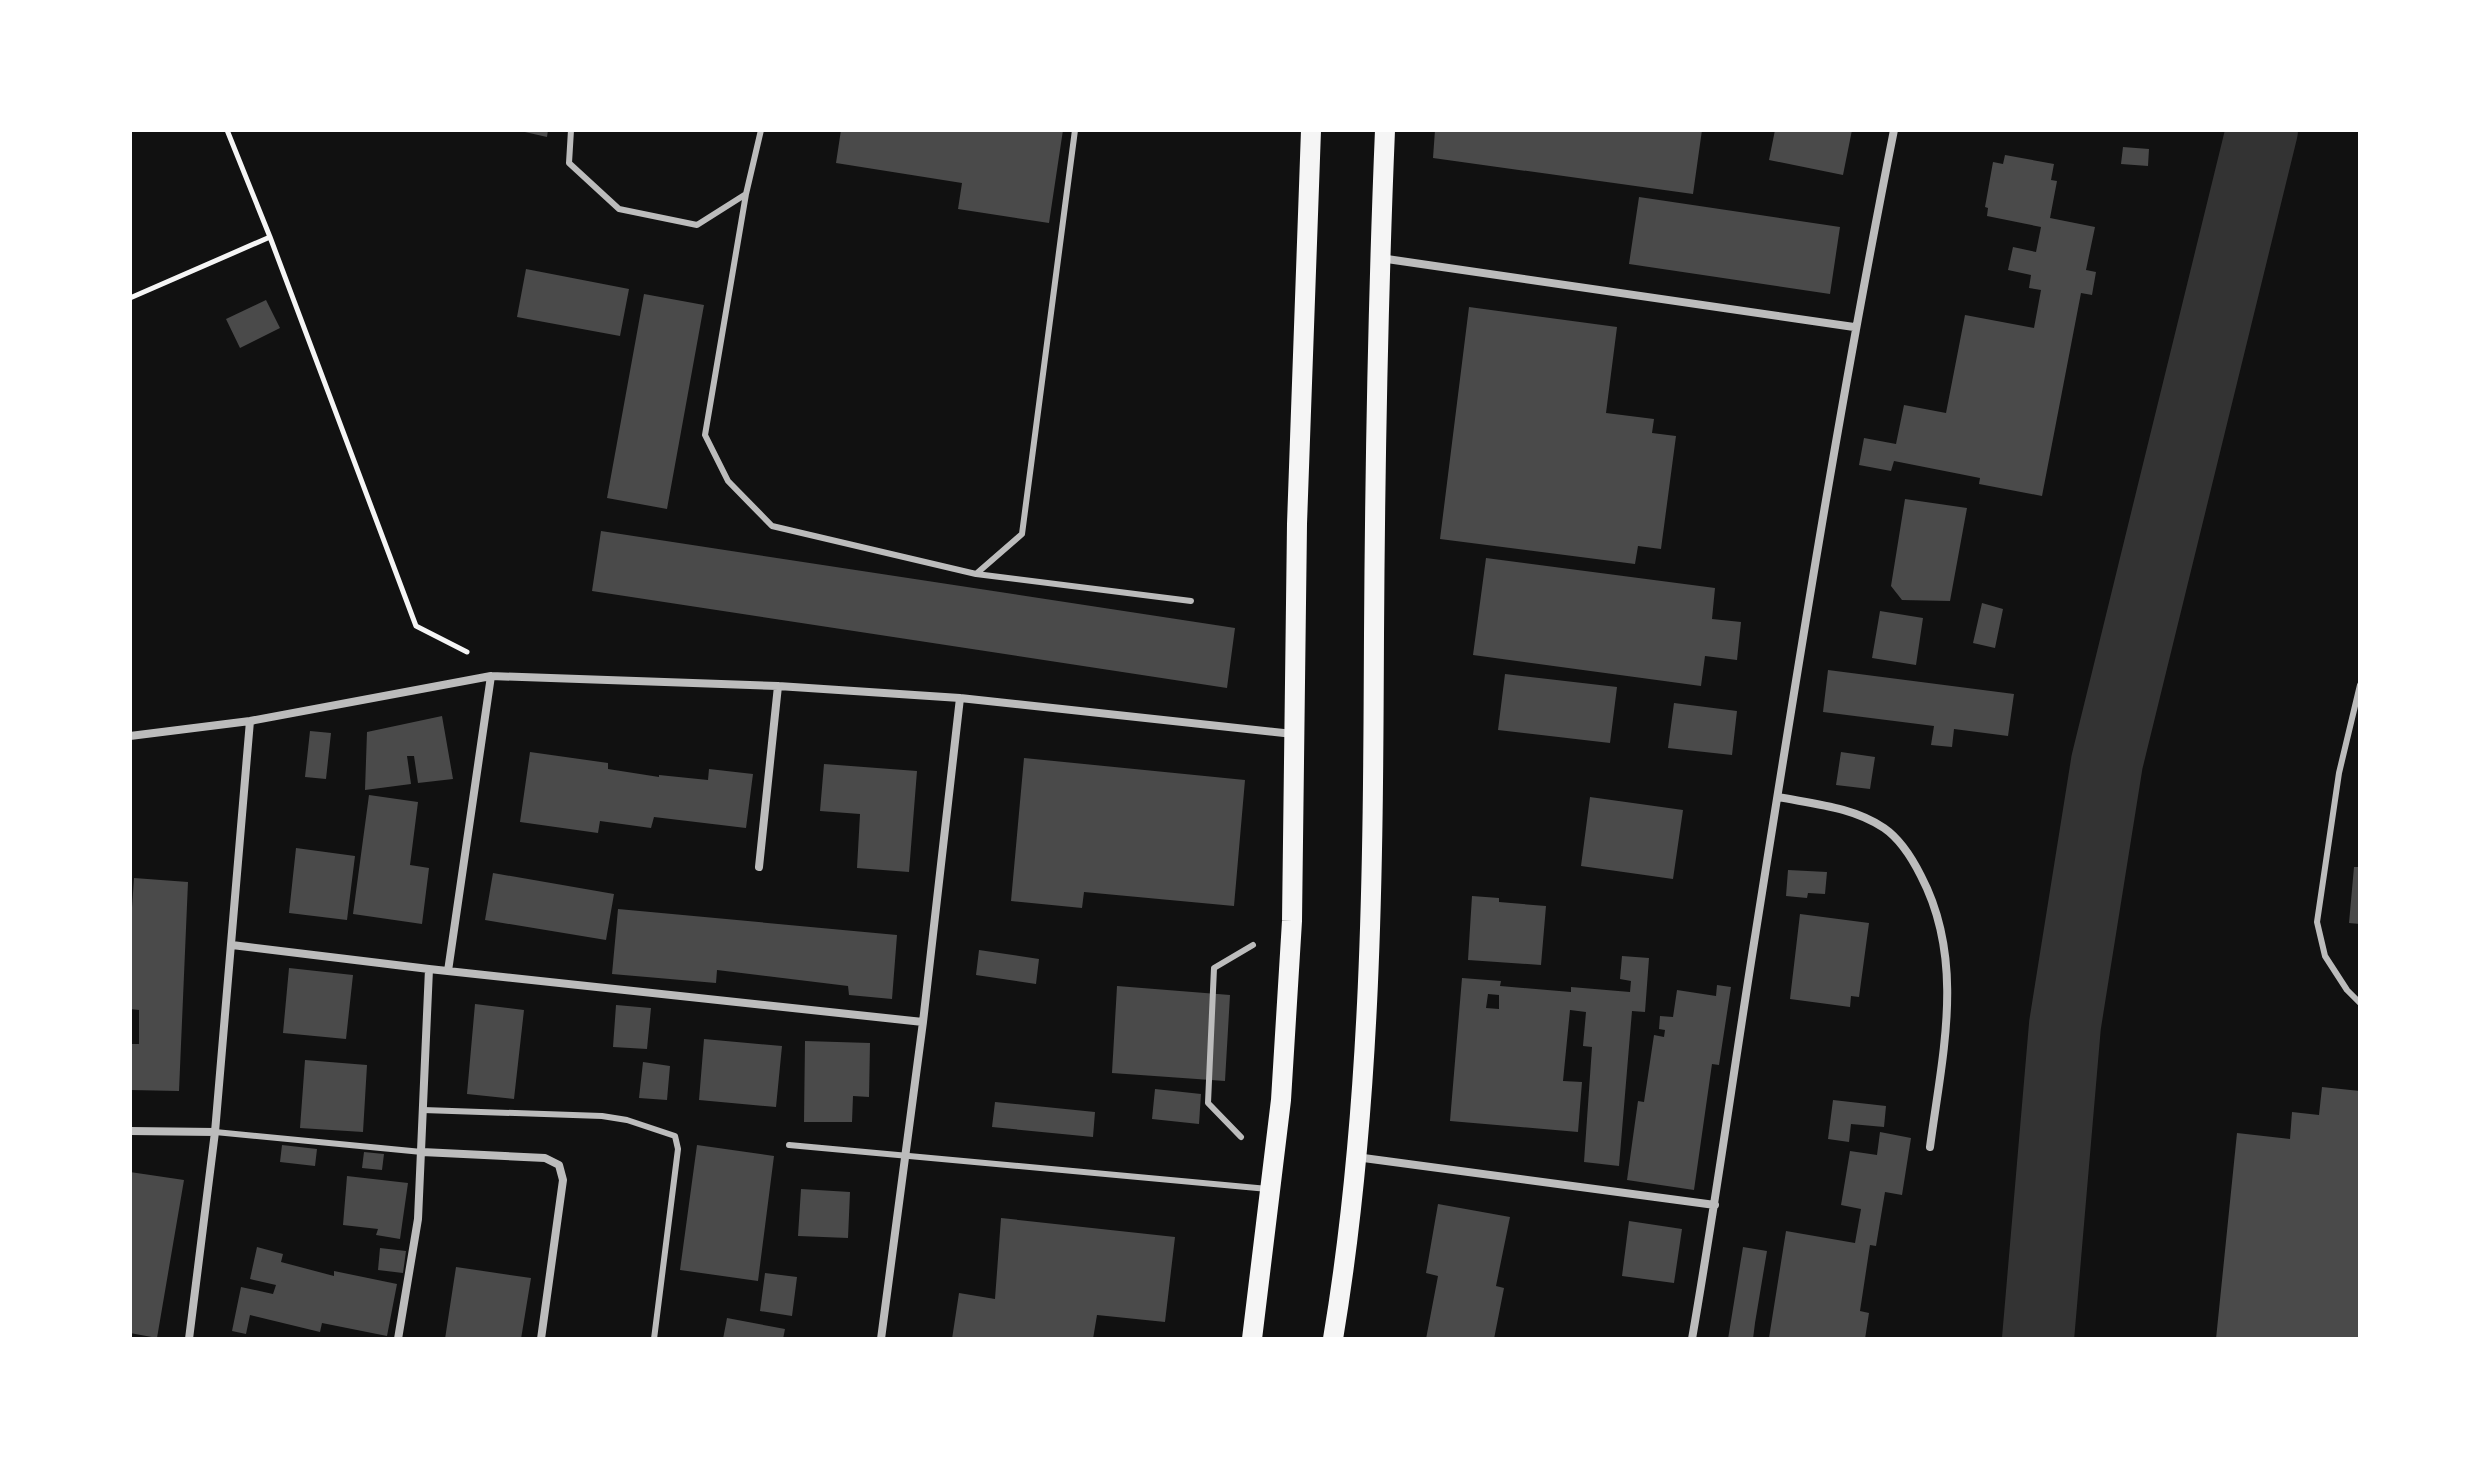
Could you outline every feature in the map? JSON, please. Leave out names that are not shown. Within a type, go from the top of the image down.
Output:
[{"type":"main road","points":[[1252,1339],[1281,1100],[1292,921],[1297,524],[1311,130]]},
{"type":"main road","points":[[1333,1339],[1343,1278],[1364,1070],[1374,854],[1379,257],[1385,130]]},
{"type":"street","points":[[1692,1339],[1854,327],[1894,130]]},
{"type":"street","points":[[1379,257],[1854,327]]},
{"type":"street","points":[[130,736],[250,721],[491,676],[778,686],[960,698],[1295,734]]},
{"type":"street","points":[[448,971],[491,676]]},
{"type":"street","points":[[759,867],[778,686]]},
{"type":"street","points":[[881,1339],[923,1022],[960,698]]},
{"type":"street","points":[[189,1339],[215,1132],[250,721]]},
{"type":"street","points":[[1778,797],[1849,811],[1884,828],[1907,852],[1929,891],[1944,940],[1949,985],[1930,1147]]},
{"type":"street","points":[[232,945],[923,1022]]},
{"type":"street","points":[[398,1339],[418,1219],[429,969]]},
{"type":"street","points":[[130,1131],[215,1132]]},
{"type":"street","points":[[422,1152],[545,1158],[559,1165],[563,1180],[541,1339]]},
{"type":"street","points":[[1356,1157],[1715,1205]]},
{"type":"lane","points":[[571,130],[569,163],[619,209],[697,225],[746,194]]},
{"type":"lane","points":[[761,130],[746,194],[705,435],[728,481],[772,526],[976,574],[1191,601]]},
{"type":"lane","points":[[976,574],[1022,534],[1075,130]]},
{"type":"lane","points":[[2360,685],[2339,773],[2317,922],[2325,956],[2347,990],[2360,1003]]},
{"type":"lane","points":[[1241,1137],[1208,1103],[1214,968],[1253,945]]},
{"type":"lane","points":[[423,1110],[602,1116],[627,1120],[675,1136],[678,1149],[654,1339]]},
{"type":"lane","points":[[215,1132],[422,1152]]},
{"type":"lane","points":[[789,1145],[1272,1190]]},
{"type":"path","points":[[227,130],[416,626],[467,652]]},
{"type":"path","points":[[130,298],[270,237]]},
{"type":"building","points":[[516,130],[548,130],[547,137]]},
{"type":"building","points":[[841,130],[1063,130],[1049,223],[958,209],[962,183],[836,163]]},
{"type":"building","points":[[1435,130],[1702,130],[1693,194],[1433,158]]},
{"type":"building","points":[[1775,130],[1852,130],[1843,175],[1769,160]]},
{"type":"building","points":[[2123,147],[2149,149],[2148,166],[2121,164]]},
{"type":"building","points":[[2005,155],[2054,164],[2051,180],[2057,181],[2050,218],[2095,227],[2086,270],[2096,272],[2092,295],[2081,293],[2042,496],[1979,484],[1980,478],[1894,461],[1891,471],[1859,465],[1864,438],[1896,444],[1904,405],[1946,413],[1965,315],[2034,328],[2041,290],[2029,288],[2031,275],[2008,270],[2013,247],[2036,252],[2041,227],[1987,216],[1988,208],[1985,207],[1993,162],[2003,164]]},
{"type":"building","points":[[1639,197],[1840,227],[1830,294],[1629,264]]},
{"type":"building","points":[[526,269],[629,289],[620,336],[517,317]]},
{"type":"building","points":[[644,294],[704,305],[667,509],[607,498]]},
{"type":"building","points":[[266,300],[280,328],[240,348],[226,319]]},
{"type":"building","points":[[1469,307],[1617,327],[1606,413],[1654,419],[1652,433],[1676,436],[1661,549],[1638,546],[1635,564],[1440,539]]},
{"type":"building","points":[[1905,499],[1967,508],[1950,601],[1902,600],[1891,586]]},
{"type":"building","points":[[601,531],[1235,628],[1227,688],[592,591]]},
{"type":"building","points":[[1486,558],[1715,588],[1712,619],[1741,622],[1737,660],[1705,656],[1701,686],[1473,655]]},
{"type":"building","points":[[1982,603],[2003,609],[1995,648],[1973,643]]},
{"type":"building","points":[[1880,611],[1923,618],[1916,665],[1872,658]]},
{"type":"building","points":[[1828,670],[2014,694],[2008,736],[1954,729],[1952,747],[1931,745],[1934,726],[1823,712]]},
{"type":"building","points":[[1505,674],[1617,687],[1610,743],[1498,730]]},
{"type":"building","points":[[1674,703],[1737,711],[1732,755],[1668,748]]},
{"type":"building","points":[[442,716],[453,779],[418,783],[414,756],[407,756],[411,784],[365,790],[367,732]]},
{"type":"building","points":[[310,731],[331,733],[326,779],[305,777]]},
{"type":"building","points":[[530,752],[608,763],[608,769],[659,777],[708,780],[709,769],[753,774],[746,828],[654,817],[651,828],[600,821],[598,833],[520,822]]},
{"type":"building","points":[[1841,752],[1875,757],[1870,789],[1836,785]]},
{"type":"building","points":[[1024,758],[1245,780],[1234,906],[1084,892],[1082,908],[1011,901]]},
{"type":"building","points":[[824,764],[917,771],[909,872],[857,868],[860,814],[820,811]]},
{"type":"building","points":[[369,795],[418,802],[410,865],[429,868],[422,924],[353,914]]},
{"type":"building","points":[[1590,797],[1683,810],[1673,879],[1581,866]]},
{"type":"building","points":[[296,848],[355,856],[347,920],[289,913]]},
{"type":"building","points":[[2354,867],[2360,867],[2360,924],[2349,923]]},
{"type":"building","points":[[1788,870],[1827,872],[1825,894],[1808,893],[1807,898],[1786,896]]},
{"type":"building","points":[[493,873],[614,894],[606,940],[485,920]]},
{"type":"building","points":[[134,878],[188,882],[179,1091],[130,1090],[130,1044],[139,1044],[139,1010],[130,1009]]},
{"type":"building","points":[[1472,896],[1546,906],[1541,965],[1468,960]]},
{"type":"building","points":[[618,909],[897,935],[892,999],[849,995],[848,986],[717,970],[716,983],[612,974]]},
{"type":"building","points":[[1800,914],[1869,923],[1859,997],[1851,996],[1850,1007],[1790,999]]},
{"type":"building","points":[[979,950],[1039,959],[1036,984],[976,975]]},
{"type":"building","points":[[1622,956],[1649,958],[1645,1012],[1632,1011],[1619,1166],[1584,1162],[1592,1047],[1583,1046],[1586,1012],[1570,1010],[1563,1081],[1582,1082],[1578,1132],[1450,1121],[1462,978],[1501,981],[1500,986],[1571,992],[1571,987],[1630,992],[1631,981],[1620,979]],"holes":[[[1488,994],[1499,995],[1499,1009],[1486,1008]]]},
{"type":"building","points":[[289,968],[353,975],[346,1039],[283,1033]]},
{"type":"building","points":[[1717,985],[1731,987],[1719,1065],[1712,1064],[1694,1190],[1627,1180],[1638,1101],[1644,1102],[1654,1035],[1664,1037],[1665,1030],[1659,1029],[1660,1016],[1673,1017],[1677,990],[1716,996]]},
{"type":"building","points":[[1117,986],[1230,995],[1225,1081],[1112,1073]]},
{"type":"building","points":[[475,1004],[524,1010],[514,1099],[467,1094]]},
{"type":"building","points":[[616,1005],[651,1008],[647,1049],[613,1047]]},
{"type":"building","points":[[704,1039],[782,1046],[776,1107],[699,1100]]},
{"type":"building","points":[[805,1041],[870,1043],[869,1097],[853,1096],[852,1122],[804,1122]]},
{"type":"building","points":[[305,1060],[367,1065],[363,1132],[300,1128]]},
{"type":"building","points":[[643,1062],[670,1066],[667,1100],[639,1098]]},
{"type":"building","points":[[2322,1087],[2360,1091],[2360,1339],[2216,1339],[2237,1133],[2290,1139],[2292,1112],[2319,1115]]},
{"type":"building","points":[[1155,1089],[1201,1094],[1199,1124],[1152,1119]]},
{"type":"building","points":[[1833,1100],[1886,1106],[1884,1127],[1851,1124],[1849,1142],[1828,1139]]},
{"type":"building","points":[[995,1102],[1095,1112],[1093,1137],[992,1127]]},
{"type":"building","points":[[1880,1132],[1911,1138],[1902,1195],[1885,1192],[1876,1246],[1870,1245],[1860,1311],[1869,1313],[1865,1339],[1769,1338],[1786,1231],[1855,1243],[1861,1209],[1841,1205],[1850,1151],[1877,1155]]},
{"type":"building","points":[[282,1145],[317,1149],[315,1166],[280,1162]]},
{"type":"building","points":[[697,1145],[774,1156],[758,1281],[680,1270]]},
{"type":"building","points":[[364,1152],[384,1154],[382,1170],[362,1168]]},
{"type":"building","points":[[130,1172],[184,1180],[157,1338],[130,1333]]},
{"type":"building","points":[[347,1176],[408,1183],[400,1239],[376,1235],[378,1229],[343,1225]]},
{"type":"building","points":[[801,1189],[850,1192],[848,1238],[798,1236]]},
{"type":"building","points":[[1438,1204],[1510,1217],[1496,1286],[1504,1288],[1494,1339],[1426,1339],[1438,1276],[1426,1273]]},
{"type":"building","points":[[1001,1218],[1175,1237],[1165,1322],[1097,1315],[1093,1339],[952,1339],[959,1293],[995,1299]]},
{"type":"building","points":[[1629,1221],[1682,1229],[1674,1283],[1622,1276]]},
{"type":"building","points":[[257,1247],[283,1254],[281,1262],[334,1276],[334,1271],[397,1284],[387,1336],[322,1323],[320,1332],[250,1315],[246,1334],[232,1331],[241,1287],[273,1294],[276,1285],[250,1279]]},
{"type":"building","points":[[1743,1247],[1767,1251],[1753,1339],[1728,1339]]},
{"type":"building","points":[[380,1248],[406,1251],[403,1273],[378,1270]]},
{"type":"building","points":[[456,1267],[531,1278],[521,1339],[445,1339]]},
{"type":"building","points":[[765,1273],[797,1277],[792,1316],[760,1311]]},
{"type":"building","points":[[727,1318],[785,1329],[783,1339],[723,1339]]},
{"type":"waterway","points":[[2038,1339],[2065,1025],[2107,762],[2262,130]]}]
